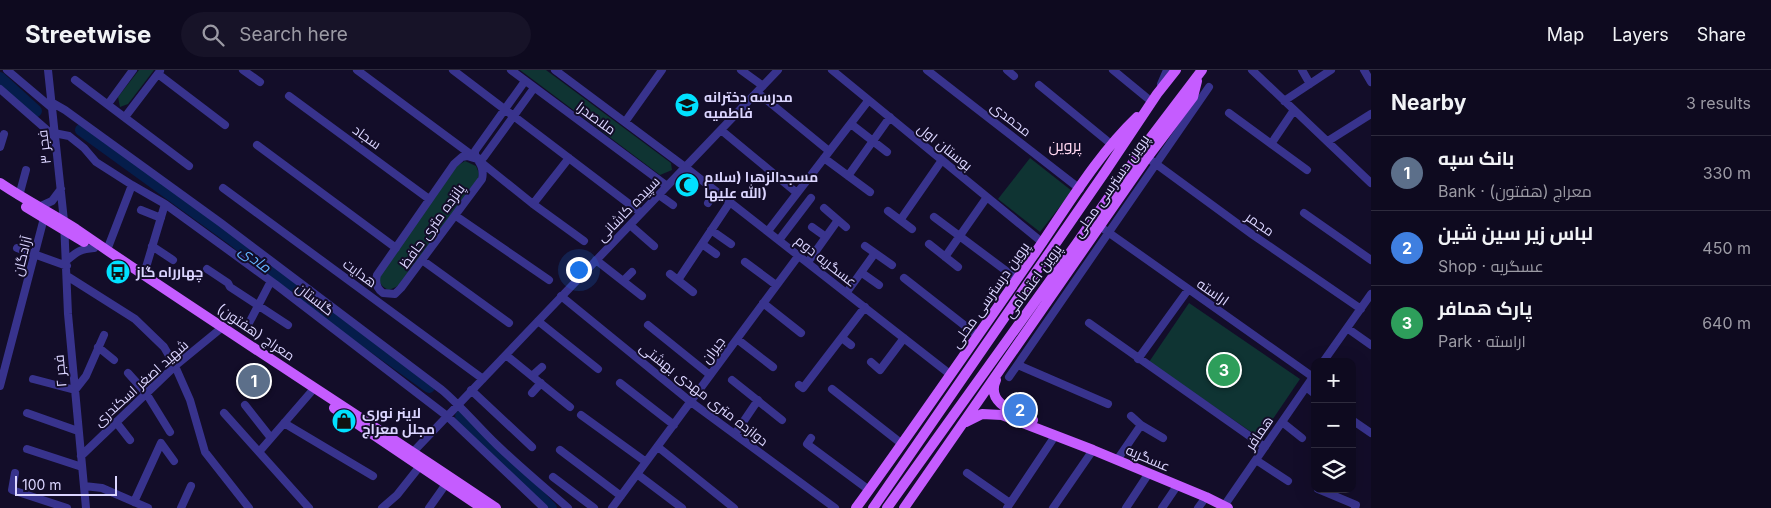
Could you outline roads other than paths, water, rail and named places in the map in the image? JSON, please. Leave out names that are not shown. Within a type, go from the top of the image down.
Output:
[{"type":"main road","name":"پروین اعتصامی","points":[[888,487],[1154,98],[1176,70]]},
{"type":"main road","name":"پروین اعتصامی","points":[[889,508],[1145,145],[1200,72]]},
{"type":"main road","name":"پروین دسترسی محلی","points":[[904,508],[1147,158],[1193,97],[1200,72]]},
{"type":"main road","name":"پروین درسترسی محلی","points":[[856,508],[1111,144],[1154,98]]},
{"type":"main road","name":"معراج (هفتون)","points":[[0,183],[39,207],[94,248],[219,330],[413,452],[496,508]]},
{"type":"main road","name":"معراج (هفتون)","points":[[0,190],[44,218],[64,226],[107,250],[144,274],[311,392],[482,508]]},
{"type":"main road","points":[[1000,404],[993,394],[993,386],[1001,369]]},
{"type":"main road","points":[[992,413],[987,408],[988,405],[995,402],[1000,404]]},
{"type":"main road","name":"عسگریه","points":[[1000,404],[1048,428],[1055,436]]},
{"type":"main road","points":[[963,424],[982,414],[992,413]]},
{"type":"main road","name":"عسگریه","points":[[992,413],[1002,414],[1118,460],[1226,507]]},
{"type":"main road","points":[[868,508],[888,487]]},
{"type":"main road","points":[[873,508],[888,487]]},
{"type":"street","points":[[7,70],[52,105],[65,110],[221,223],[458,404],[498,446],[568,508]]},
{"type":"street","name":"فجر ۳","points":[[48,70],[64,226]]},
{"type":"street","points":[[108,104],[133,70]]},
{"type":"street","points":[[243,70],[260,82]]},
{"type":"street","points":[[357,70],[481,158],[533,204],[584,241]]},
{"type":"street","points":[[453,70],[641,213]]},
{"type":"street","name":"ملاصدرا","points":[[510,70],[667,186]]},
{"type":"street","name":"ملاصدرا","points":[[555,70],[685,167]]},
{"type":"street","points":[[741,70],[829,151]]},
{"type":"street","name":"سپیده کاشانی","points":[[413,452],[778,70]]},
{"type":"street","name":"بوستان اول","points":[[832,70],[1042,243]]},
{"type":"street","name":"محمدی","points":[[927,70],[1080,189]]},
{"type":"street","points":[[1007,70],[1014,76]]},
{"type":"street","points":[[1113,70],[1154,98],[1167,70]]},
{"type":"street","points":[[1252,70],[1371,183]]},
{"type":"street","points":[[1302,70],[1310,84]]},
{"type":"street","points":[[1284,101],[1332,70]]},
{"type":"street","points":[[1364,70],[1371,82]]},
{"type":"street","points":[[625,122],[659,71]]},
{"type":"street","points":[[125,117],[159,72],[225,125]]},
{"type":"street","points":[[75,80],[189,166]]},
{"type":"street","points":[[481,158],[474,154],[476,149],[525,81]]},
{"type":"street","points":[[1039,85],[1111,144]]},
{"type":"street","points":[[1009,377],[1209,87]]},
{"type":"street","name":"گلستان","points":[[0,88],[55,135],[69,136],[96,162],[165,204],[271,281],[447,416],[544,508]]},
{"type":"street","points":[[481,158],[534,88]]},
{"type":"street","name":"سجاد","points":[[289,96],[429,198]]},
{"type":"street","points":[[768,231],[868,100]]},
{"type":"street","points":[[1271,144],[1294,110]]},
{"type":"street","points":[[1229,113],[1306,170]]},
{"type":"street","points":[[1328,141],[1371,114]]},
{"type":"street","points":[[848,176],[890,117]]},
{"type":"street","points":[[851,124],[887,152]]},
{"type":"street","points":[[492,127],[501,134]]},
{"type":"street","points":[[721,130],[797,193]]},
{"type":"street","points":[[0,147],[4,134]]},
{"type":"street","points":[[257,145],[396,248]]},
{"type":"street","name":"پانزده متری حافظ","points":[[462,157],[481,158],[483,168],[482,179],[456,216],[401,288],[395,294],[383,293],[377,287],[377,275],[429,198],[454,164],[462,157]]},
{"type":"street","points":[[533,204],[569,158]]},
{"type":"street","points":[[824,158],[870,192]]},
{"type":"street","name":"مجمر","points":[[1147,158],[1253,235],[1361,309]]},
{"type":"street","points":[[901,220],[942,160]]},
{"type":"street","name":"عسگریه دوم","points":[[685,167],[951,375]]},
{"type":"street","points":[[19,196],[26,170]]},
{"type":"street","points":[[107,250],[132,185]]},
{"type":"street","name":"هدایت","points":[[223,188],[483,379]]},
{"type":"street","points":[[39,207],[52,201],[61,189]]},
{"type":"street","points":[[708,203],[715,191]]},
{"type":"street","points":[[659,195],[672,205]]},
{"type":"street","points":[[945,256],[987,197]]},
{"type":"street","points":[[780,240],[810,198]]},
{"type":"street","points":[[678,280],[730,202]]},
{"type":"street","points":[[144,274],[165,204]]},
{"type":"street","points":[[824,208],[846,227]]},
{"type":"street","points":[[141,210],[161,218]]},
{"type":"street","points":[[888,211],[912,229]]},
{"type":"street","points":[[1304,212],[1371,260]]},
{"type":"street","points":[[456,216],[549,280]]},
{"type":"street","points":[[934,217],[1017,279]]},
{"type":"street","name":"آزادگان","points":[[0,386],[44,218]]},
{"type":"street","points":[[808,262],[838,220]]},
{"type":"street","points":[[630,225],[654,246]]},
{"type":"street","name":"فجر ۲","points":[[64,226],[68,314],[86,508]]},
{"type":"street","name":"اراسته","points":[[1100,226],[1108,234],[1311,374]]},
{"type":"street","points":[[812,227],[826,237]]},
{"type":"street","points":[[711,230],[731,244]]},
{"type":"street","points":[[702,244],[716,254]]},
{"type":"street","points":[[929,244],[958,267]]},
{"type":"street","points":[[152,246],[173,260]]},
{"type":"street","points":[[865,246],[892,265]]},
{"type":"street","points":[[17,248],[66,263],[76,252],[84,248],[94,248]]},
{"type":"street","points":[[847,292],[876,253]]},
{"type":"street","name":"جیران","points":[[612,508],[798,255]]},
{"type":"street","points":[[422,260],[510,323]]},
{"type":"street","points":[[596,260],[642,296]]},
{"type":"street","points":[[745,262],[776,284]]},
{"type":"street","points":[[207,268],[228,283],[230,287],[288,325]]},
{"type":"street","points":[[623,281],[632,272]]},
{"type":"street","points":[[862,272],[879,285]]},
{"type":"street","points":[[670,274],[693,292]]},
{"type":"street","points":[[67,276],[135,319],[164,347],[175,366],[190,400],[204,452],[249,508]]},
{"type":"street","points":[[904,278],[978,336]]},
{"type":"street","points":[[19,281],[28,284]]},
{"type":"street","points":[[248,326],[271,281]]},
{"type":"street","points":[[1138,359],[1188,290]]},
{"type":"street","points":[[377,301],[383,293]]},
{"type":"street","points":[[1327,358],[1371,294]]},
{"type":"street","name":"دوازده متری مهدی بهشتی","points":[[562,296],[691,402],[835,508]]},
{"type":"street","points":[[763,304],[801,332]]},
{"type":"street","points":[[799,385],[803,388],[865,307]]},
{"type":"street","points":[[538,321],[598,369]]},
{"type":"street","points":[[1089,323],[1265,447]]},
{"type":"street","points":[[648,325],[710,376]]},
{"type":"street","points":[[1347,328],[1371,345]]},
{"type":"street","name":"شهید اصغر اسکندری","points":[[81,456],[175,366],[219,330]]},
{"type":"street","points":[[33,379],[75,390],[86,376],[104,335]]},
{"type":"street","points":[[842,338],[851,345]]},
{"type":"street","points":[[871,362],[880,370],[904,338]]},
{"type":"street","points":[[737,339],[773,367]]},
{"type":"street","points":[[98,347],[114,360]]},
{"type":"street","points":[[506,355],[570,407]]},
{"type":"street","points":[[1018,366],[1108,404]]},
{"type":"street","points":[[532,376],[542,367]]},
{"type":"street","points":[[128,373],[146,393],[170,432]]},
{"type":"street","points":[[732,380],[782,420]]},
{"type":"street","name":"همافر","points":[[1226,507],[1311,380]]},
{"type":"street","points":[[532,393],[541,383]]},
{"type":"street","points":[[620,383],[674,426]]},
{"type":"street","points":[[1306,387],[1311,391]]},
{"type":"street","points":[[832,389],[902,444]]},
{"type":"street","points":[[471,390],[532,447]]},
{"type":"street","points":[[259,452],[311,392]]},
{"type":"street","points":[[735,434],[758,400]]},
{"type":"street","points":[[245,405],[271,438]]},
{"type":"street","points":[[27,413],[78,431]]},
{"type":"street","points":[[224,413],[309,508]]},
{"type":"street","points":[[581,414],[646,462]]},
{"type":"street","points":[[1131,416],[1141,425],[1163,438]]},
{"type":"street","points":[[116,422],[130,440]]},
{"type":"street","points":[[1282,422],[1302,438]]},
{"type":"street","points":[[284,423],[373,476]]},
{"type":"street","points":[[1356,423],[1371,433]]},
{"type":"street","points":[[1118,460],[1141,425]]},
{"type":"street","points":[[966,473],[1009,506],[1055,436]]},
{"type":"street","points":[[811,438],[807,444],[869,490]]},
{"type":"street","points":[[134,502],[161,443],[174,461]]},
{"type":"street","points":[[658,447],[734,508]]},
{"type":"street","points":[[27,449],[82,467]]},
{"type":"street","points":[[560,450],[621,496]]},
{"type":"street","points":[[1053,508],[1093,450]]},
{"type":"street","points":[[1256,460],[1288,481]]},
{"type":"street","points":[[382,508],[397,495],[420,466]]},
{"type":"street","points":[[15,473],[12,490],[67,508]]},
{"type":"street","points":[[637,474],[682,508]]},
{"type":"street","points":[[1126,508],[1149,474]]},
{"type":"street","points":[[554,477],[594,508]]},
{"type":"street","points":[[429,508],[446,484]]},
{"type":"street","points":[[84,486],[102,488],[148,508]]},
{"type":"street","points":[[181,508],[191,486]]},
{"type":"street","points":[[1162,508],[1177,486]]},
{"type":"street","points":[[1327,493],[1358,507]]},
{"type":"street","points":[[1198,508],[1206,497]]},
{"type":"waterway","name":"مادی","points":[[0,78],[36,111]]},
{"type":"waterway","name":"مادی","points":[[81,130],[233,240],[321,309],[429,387]]},
{"type":"waterway","name":"مادی","points":[[461,416],[551,508]]},
{"type":"place","name":"مدرسه دخترانه فاطمیه","points":[[687,105]]},
{"type":"place","name":"مسجدالزهرا (سلام الله علیها)","points":[[687,185]]},
{"type":"place","name":"چهارراه گاز","points":[[118,272]]},
{"type":"place","name":"پارک همافر","points":[[1224,370]]},
{"type":"place","name":"بانک سپه","points":[[254,381]]},
{"type":"place","name":"لباس زیر سین شین","points":[[1020,410]]},
{"type":"place","name":"لاینر نوری مجلل معراج","points":[[344,421]]},
{"type":"district","name":"پروین","points":[[1065,145]]}]
